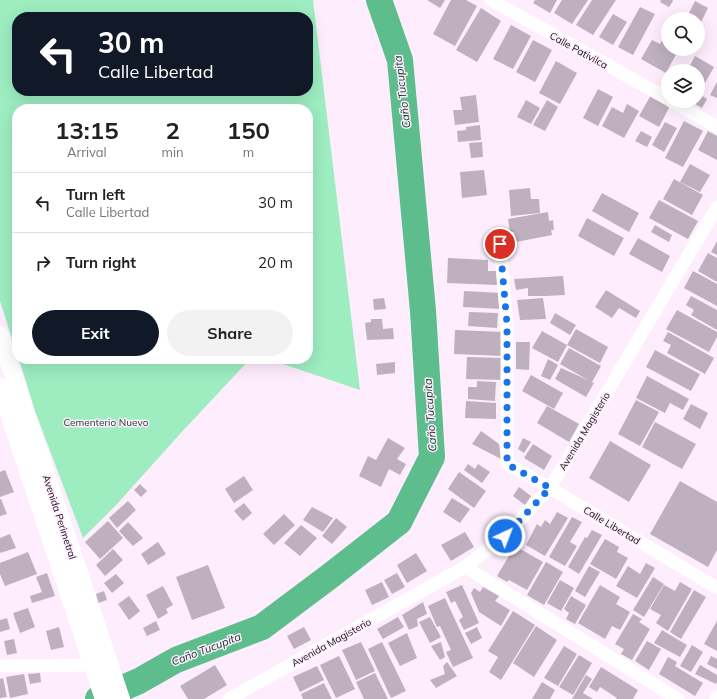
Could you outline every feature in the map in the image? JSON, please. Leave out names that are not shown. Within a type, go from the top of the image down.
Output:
[{"type":"street","name":"Calle Pativilca","points":[[491,0],[661,95]]},
{"type":"street","points":[[683,108],[717,127]]},
{"type":"street","name":"Avenida Magisterio","points":[[229,699],[465,567],[505,536],[550,488],[717,207]]},
{"type":"street","name":"Calle Libertad","points":[[500,244],[507,324],[507,464],[717,588]]},
{"type":"street","name":"Avenida Perimetral","points":[[0,335],[105,687]]},
{"type":"street","name":"Avenida Perimetral","points":[[0,387],[92,665],[105,687],[121,699]]},
{"type":"street","points":[[465,567],[678,699]]},
{"type":"street","points":[[0,666],[92,665]]},
{"type":"green space","points":[[0,0],[313,0],[360,390],[283,364],[313,364],[313,104],[12,104],[12,338],[0,301]]},
{"type":"green space","name":"Cementerio Nuevo","points":[[21,364],[245,364],[117,504],[83,538],[35,411]]},
{"type":"building","points":[[427,0],[445,0],[440,8]]},
{"type":"building","points":[[451,0],[466,0],[477,6],[455,46],[433,34]]},
{"type":"building","points":[[535,0],[557,0],[550,13],[533,3]]},
{"type":"building","points":[[562,0],[588,0],[572,24],[554,13]]},
{"type":"building","points":[[592,0],[616,0],[593,35],[576,25]]},
{"type":"building","points":[[661,0],[673,1],[669,7],[660,2]]},
{"type":"building","points":[[695,1],[708,8],[705,14],[705,12],[690,12]]},
{"type":"building","points":[[640,7],[655,14],[633,55],[618,47]]},
{"type":"building","points":[[481,8],[501,21],[477,62],[456,50]]},
{"type":"building","points":[[613,14],[627,22],[613,45],[599,37]]},
{"type":"building","points":[[511,25],[531,36],[513,69],[493,59]]},
{"type":"building","points":[[533,40],[552,50],[535,82],[516,72]]},
{"type":"building","points":[[652,40],[660,44],[661,42],[661,56],[675,56],[671,64],[661,64],[661,70],[641,59]]},
{"type":"building","points":[[695,56],[714,67],[705,83],[705,64],[691,64]]},
{"type":"building","points":[[556,61],[577,73],[560,104],[539,93]]},
{"type":"building","points":[[717,82],[717,98],[710,95]]},
{"type":"building","points":[[598,89],[613,97],[598,126],[583,118]]},
{"type":"building","points":[[476,95],[479,122],[455,125],[453,110],[462,110],[460,97]]},
{"type":"building","points":[[651,95],[661,101],[661,108],[669,108],[659,127],[639,116]]},
{"type":"building","points":[[526,100],[540,108],[531,124],[517,117]]},
{"type":"building","points":[[547,100],[558,107],[545,131],[533,125]]},
{"type":"building","points":[[627,104],[639,111],[624,138],[602,126],[612,107],[623,113]]},
{"type":"building","points":[[684,121],[703,131],[683,167],[665,158]]},
{"type":"building","points":[[665,122],[677,128],[664,152],[652,145]]},
{"type":"building","points":[[480,125],[481,140],[458,142],[457,131],[466,130],[466,127]]},
{"type":"building","points":[[641,131],[652,137],[647,147],[635,141]]},
{"type":"building","points":[[708,131],[717,136],[717,160],[698,150]]},
{"type":"building","points":[[482,142],[483,157],[471,158],[469,143]]},
{"type":"building","points":[[690,164],[710,175],[700,192],[680,182]]},
{"type":"building","points":[[484,170],[487,195],[462,198],[460,172]]},
{"type":"building","points":[[674,179],[703,195],[692,215],[663,199]]},
{"type":"building","points":[[530,188],[531,199],[539,199],[540,213],[511,216],[509,190]]},
{"type":"building","points":[[602,193],[639,213],[629,232],[592,211]]},
{"type":"building","points":[[659,200],[698,221],[688,239],[649,218]]},
{"type":"building","points":[[548,212],[549,221],[553,220],[554,230],[551,230],[552,235],[516,242],[514,232],[510,232],[508,219]]},
{"type":"building","points":[[587,218],[624,238],[614,256],[578,236]]},
{"type":"building","points":[[655,225],[672,235],[669,242],[651,232]]},
{"type":"building","points":[[638,238],[670,256],[662,272],[629,254]]},
{"type":"building","points":[[717,241],[717,255],[711,252]]},
{"type":"building","points":[[708,253],[717,258],[717,282],[698,271]]},
{"type":"building","points":[[448,258],[488,260],[488,271],[498,271],[497,285],[447,283]]},
{"type":"building","points":[[693,271],[717,284],[717,306],[684,288]]},
{"type":"building","points":[[563,276],[565,295],[528,296],[528,288],[516,290],[514,279]]},
{"type":"building","points":[[606,290],[640,311],[636,318],[619,308],[612,318],[595,307]]},
{"type":"building","points":[[464,291],[501,293],[501,309],[463,307]]},
{"type":"building","points":[[691,296],[717,310],[717,330],[691,315],[694,310],[686,305]]},
{"type":"building","points":[[384,298],[386,309],[374,310],[373,299]]},
{"type":"building","points":[[543,298],[546,319],[520,320],[517,300]]},
{"type":"building","points":[[677,310],[717,332],[717,337],[709,352],[666,329]]},
{"type":"building","points":[[469,312],[498,313],[497,328],[468,326]]},
{"type":"building","points":[[555,313],[576,325],[570,335],[550,323]]},
{"type":"building","points":[[371,319],[382,319],[383,329],[393,328],[394,339],[367,340],[365,323],[371,322]]},
{"type":"building","points":[[576,329],[608,347],[600,363],[567,345]]},
{"type":"building","points":[[455,330],[504,332],[503,356],[454,354]]},
{"type":"building","points":[[542,331],[567,345],[558,362],[532,348]]},
{"type":"building","points":[[668,332],[714,358],[705,374],[667,353],[671,345],[663,341]]},
{"type":"building","points":[[516,342],[530,342],[529,370],[516,369]]},
{"type":"building","points":[[569,348],[601,366],[586,397],[555,379],[561,368],[588,380],[560,364]]},
{"type":"building","points":[[655,350],[700,374],[691,391],[646,367]]},
{"type":"building","points":[[467,357],[503,358],[502,380],[466,379]]},
{"type":"building","points":[[548,359],[558,365],[550,380],[541,376]]},
{"type":"building","points":[[395,362],[395,373],[377,375],[376,364]]},
{"type":"building","points":[[531,375],[563,393],[554,409],[522,391]]},
{"type":"building","points":[[647,376],[689,399],[683,410],[670,403],[665,413],[636,398]]},
{"type":"building","points":[[477,381],[496,382],[495,401],[468,399],[468,387],[477,387]]},
{"type":"building","points":[[636,400],[659,412],[640,446],[618,434]]},
{"type":"building","points":[[466,401],[496,403],[496,419],[465,418]]},
{"type":"building","points":[[691,404],[708,413],[700,429],[683,419]]},
{"type":"building","points":[[547,406],[579,424],[569,442],[537,423]]},
{"type":"building","points":[[655,422],[696,444],[682,469],[642,447]]},
{"type":"building","points":[[481,431],[499,444],[501,459],[472,444]]},
{"type":"building","points":[[388,438],[405,448],[397,459],[406,464],[400,475],[389,469],[381,487],[359,476],[368,456],[376,460]]},
{"type":"building","points":[[523,438],[531,442],[524,453],[518,449]]},
{"type":"building","points":[[610,441],[651,465],[629,502],[589,478]]},
{"type":"building","points":[[533,444],[552,456],[544,470],[524,458]]},
{"type":"building","points":[[468,464],[475,469],[478,464],[490,472],[482,483],[464,470]]},
{"type":"building","points":[[5,470],[14,492],[0,497],[0,472]]},
{"type":"building","points":[[459,472],[486,491],[474,508],[448,489]]},
{"type":"building","points":[[244,476],[253,490],[234,503],[225,489]]},
{"type":"building","points":[[680,481],[717,502],[717,550],[708,567],[650,534]]},
{"type":"building","points":[[140,484],[147,491],[141,497],[134,490]]},
{"type":"building","points":[[519,487],[531,496],[525,505],[513,496]]},
{"type":"building","points":[[452,498],[470,509],[460,523],[443,512]]},
{"type":"building","points":[[0,499],[7,514],[0,516]]},
{"type":"building","points":[[128,501],[136,510],[117,528],[109,518]]},
{"type":"building","points":[[244,503],[252,513],[243,521],[234,511]]},
{"type":"building","points":[[312,507],[333,518],[323,532],[303,520]]},
{"type":"building","points":[[557,512],[568,518],[545,556],[526,545],[537,524],[541,527],[545,520],[550,524]]},
{"type":"building","points":[[284,514],[295,525],[274,545],[263,534]]},
{"type":"building","points":[[572,517],[582,522],[570,542],[577,546],[565,566],[549,557]]},
{"type":"building","points":[[336,518],[347,527],[332,544],[322,536]]},
{"type":"building","points":[[108,521],[123,538],[100,559],[85,542]]},
{"type":"building","points":[[128,522],[143,538],[133,546],[119,531]]},
{"type":"building","points":[[301,525],[317,538],[300,556],[284,543]]},
{"type":"building","points":[[592,530],[602,535],[579,574],[568,567],[585,537],[587,538]]},
{"type":"building","points":[[465,532],[474,547],[451,561],[441,545]]},
{"type":"building","points":[[10,534],[16,548],[0,553],[0,538]]},
{"type":"building","points":[[605,539],[619,547],[617,552],[628,558],[616,579],[590,564]]},
{"type":"building","points":[[158,542],[166,554],[148,565],[141,554]]},
{"type":"building","points":[[515,546],[543,562],[527,590],[509,580],[507,582],[497,576]]},
{"type":"building","points":[[113,549],[123,560],[105,576],[96,565]]},
{"type":"building","points":[[28,552],[37,574],[5,586],[0,574],[0,563]]},
{"type":"building","points":[[416,553],[427,571],[407,583],[397,565]]},
{"type":"building","points":[[546,562],[563,572],[544,605],[527,595]]},
{"type":"building","points":[[646,563],[655,568],[637,598],[616,586],[628,566],[640,574]]},
{"type":"building","points":[[208,565],[225,608],[192,620],[176,577]]},
{"type":"building","points":[[589,566],[600,572],[585,597],[575,591]]},
{"type":"building","points":[[47,573],[55,596],[32,603],[30,596],[42,592],[36,577]]},
{"type":"building","points":[[397,573],[405,587],[392,594],[384,580]]},
{"type":"building","points":[[116,574],[124,583],[112,593],[104,583]]},
{"type":"building","points":[[653,577],[664,584],[644,617],[633,610]]},
{"type":"building","points":[[560,580],[574,588],[561,611],[547,603]]},
{"type":"building","points":[[382,582],[389,597],[372,605],[365,590]]},
{"type":"building","points":[[680,582],[692,589],[668,631],[656,623],[661,615],[650,609],[664,585],[675,591]]},
{"type":"building","points":[[462,585],[479,623],[464,630],[459,620],[463,617],[455,601],[451,603],[446,592]]},
{"type":"building","points":[[600,585],[620,597],[616,604],[630,612],[620,630],[612,626],[605,639],[578,623]]},
{"type":"building","points":[[163,586],[173,605],[166,609],[168,613],[158,619],[146,595]]},
{"type":"building","points":[[483,587],[499,596],[495,601],[510,610],[501,626],[479,612],[471,593],[474,588],[480,592]]},
{"type":"building","points":[[694,590],[706,597],[681,639],[670,632]]},
{"type":"building","points":[[104,591],[107,600],[98,603],[96,594]]},
{"type":"building","points":[[129,596],[140,611],[129,620],[118,604]]},
{"type":"building","points":[[571,596],[586,605],[575,624],[566,619],[569,613],[564,609]]},
{"type":"building","points":[[445,598],[473,658],[453,667],[446,652],[451,650],[440,626],[437,627],[428,606]]},
{"type":"building","points":[[423,602],[427,614],[417,619],[418,626],[409,630],[402,615]]},
{"type":"building","points":[[28,608],[35,627],[20,633],[13,613]]},
{"type":"building","points":[[513,611],[535,625],[501,680],[489,672],[498,657],[488,651]]},
{"type":"building","points":[[633,614],[642,619],[639,622],[650,629],[632,660],[621,654],[624,649],[615,644]]},
{"type":"building","points":[[398,617],[404,627],[383,639],[377,629]]},
{"type":"building","points":[[430,617],[441,637],[430,643],[419,622]]},
{"type":"building","points":[[7,618],[10,629],[0,632],[0,620]]},
{"type":"building","points":[[156,621],[160,630],[147,636],[143,628]]},
{"type":"building","points":[[717,621],[717,651],[704,644]]},
{"type":"building","points":[[536,626],[557,640],[534,677],[513,663]]},
{"type":"building","points":[[59,627],[64,647],[51,650],[46,631]]},
{"type":"building","points":[[304,627],[311,640],[294,649],[287,636]]},
{"type":"building","points":[[477,627],[482,638],[471,644],[465,633]]},
{"type":"building","points":[[662,630],[687,645],[680,657],[654,643]]},
{"type":"building","points":[[407,633],[417,658],[400,666],[388,643]]},
{"type":"building","points":[[14,639],[17,653],[7,655],[4,641]]},
{"type":"building","points":[[647,641],[661,649],[649,670],[635,661]]},
{"type":"building","points":[[361,642],[375,671],[356,680],[342,650]]},
{"type":"building","points":[[382,642],[406,691],[391,698],[368,649]]},
{"type":"building","points":[[441,642],[445,657],[440,660],[431,646]]},
{"type":"building","points":[[692,645],[703,652],[691,672],[680,666]]},
{"type":"building","points":[[564,646],[577,654],[558,686],[544,678]]},
{"type":"building","points":[[579,655],[592,663],[573,695],[559,687]]},
{"type":"building","points":[[339,656],[355,689],[336,698],[320,665]]},
{"type":"building","points":[[711,656],[717,659],[717,669],[707,664]]},
{"type":"building","points":[[668,657],[677,662],[675,666],[703,683],[695,696],[659,674]]},
{"type":"building","points":[[447,662],[457,676],[436,688],[430,680],[445,674],[443,666]]},
{"type":"building","points":[[215,665],[227,685],[204,699],[188,699],[180,686]]},
{"type":"building","points":[[700,665],[717,675],[716,684],[695,674]]},
{"type":"building","points":[[317,666],[324,680],[300,692],[293,677]]},
{"type":"building","points":[[601,667],[638,690],[633,699],[616,699],[617,698],[600,687],[597,692],[589,687]]},
{"type":"building","points":[[40,673],[41,682],[30,684],[28,674]]},
{"type":"building","points":[[375,673],[388,699],[364,699],[356,682]]},
{"type":"building","points":[[24,674],[28,694],[10,698],[6,677]]},
{"type":"building","points":[[586,675],[592,679],[583,693],[593,699],[572,699]]},
{"type":"building","points":[[3,678],[7,697],[0,698],[0,679]]},
{"type":"building","points":[[542,682],[555,690],[550,699],[532,699]]},
{"type":"building","points":[[324,683],[332,699],[303,699],[301,694]]},
{"type":"waterway","name":"Caño Tucupita","points":[[98,699],[139,681],[176,660],[262,627],[399,522],[432,457],[423,311],[400,60],[379,0]]},
{"type":"route","points":[[500,244],[507,324],[507,464],[550,488],[505,536]]}]
